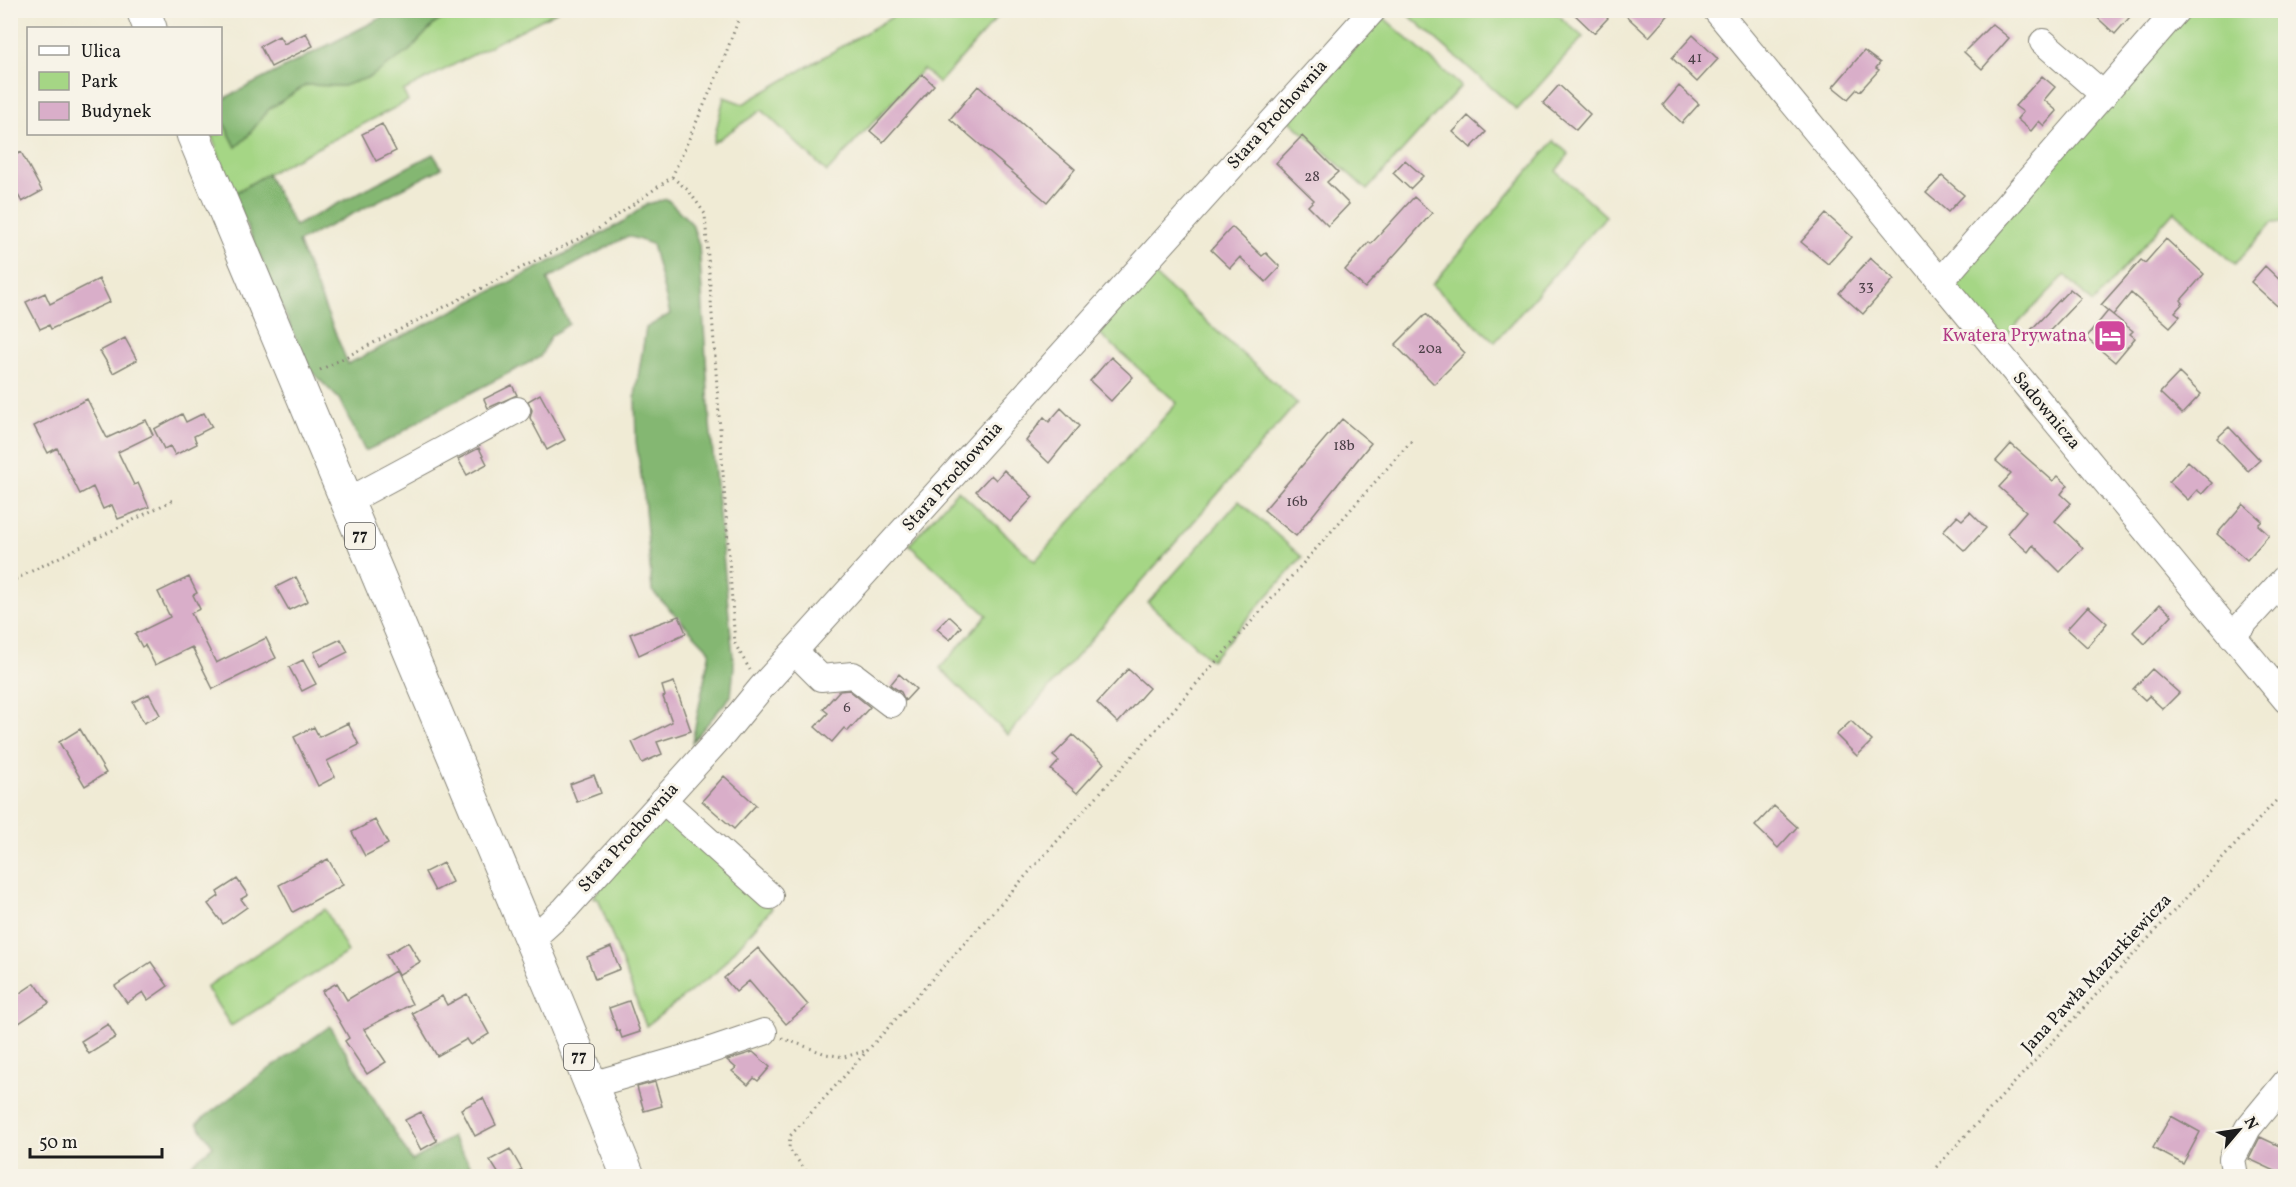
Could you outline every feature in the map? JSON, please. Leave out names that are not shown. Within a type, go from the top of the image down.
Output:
[{"type":"main road","points":[[142,10],[150,27]]},
{"type":"main road","name":"77","points":[[193,135],[628,1176]]},
{"type":"street","name":"Stara Prochownia","points":[[530,938],[565,909],[761,688],[1373,10]]},
{"type":"street","name":"Sadownicza","points":[[1716,10],[2286,700]]},
{"type":"street","points":[[1940,282],[2177,10]]},
{"type":"street","points":[[2043,42],[2104,95]]},
{"type":"street","points":[[346,502],[518,411]]},
{"type":"street","points":[[2232,636],[2286,577]]},
{"type":"street","points":[[795,652],[821,678],[853,675],[891,704]]},
{"type":"street","points":[[663,800],[770,896]]},
{"type":"street","points":[[591,1085],[702,1053],[764,1032]]},
{"type":"street","points":[[2235,1176],[2232,1159],[2248,1128],[2286,1082]]},
{"type":"path","points":[[296,381],[598,229],[672,177],[720,69],[742,10]]},
{"type":"path","points":[[672,177],[689,191],[705,214],[735,644],[761,688]]},
{"type":"path","points":[[810,1176],[789,1149],[790,1136],[1059,840],[1414,438]]},
{"type":"path","points":[[10,582],[175,499]]},
{"type":"path","name":"Jana Pawła Mazurkiewicza","points":[[1928,1176],[2286,790]]},
{"type":"path","points":[[764,1032],[826,1054],[844,1057],[866,1051]]},
{"type":"green space","points":[[904,10],[1003,11],[939,83],[923,69],[827,172],[762,110],[713,143],[724,97],[743,104]]},
{"type":"green space","points":[[390,11],[455,11],[434,24],[409,51],[370,77],[343,86],[306,85],[269,109],[236,147],[222,119],[222,99],[377,20]]},
{"type":"green space","points":[[455,11],[558,11],[403,91],[408,101],[233,194],[211,135],[222,135],[222,119],[236,147],[269,109],[306,85],[343,86],[409,51],[434,24]]},
{"type":"green space","points":[[1404,11],[1553,11],[1583,37],[1517,110]]},
{"type":"green space","points":[[2186,11],[2285,11],[2285,222],[2272,223],[2235,264],[2174,211],[2093,303],[2065,275],[2000,342],[1952,280]]},
{"type":"green space","points":[[1383,17],[1461,86],[1367,190],[1289,120]]},
{"type":"green space","points":[[1554,141],[1569,154],[1556,171],[1606,216],[1495,342],[1432,285]]},
{"type":"green space","points":[[433,154],[442,168],[298,242],[348,364],[571,251],[621,223],[647,204],[667,199],[692,224],[699,245],[710,424],[734,666],[731,696],[692,742],[710,651],[652,591],[644,497],[636,441],[635,396],[646,328],[670,314],[652,244],[628,236],[547,279],[569,324],[551,336],[540,357],[428,415],[395,437],[365,451],[339,399],[309,369],[233,194],[267,174],[295,226]]},
{"type":"green space","points":[[1151,272],[1297,403],[1008,735],[940,668],[987,615],[909,545],[958,490],[1035,561],[1177,403],[1099,333]]},
{"type":"green space","points":[[1239,501],[1302,557],[1211,660],[1148,603]]},
{"type":"green space","points":[[665,812],[772,908],[716,972],[646,1026],[598,898],[592,898]]},
{"type":"green space","points":[[325,909],[348,952],[231,1026],[206,987]]},
{"type":"green space","points":[[330,1026],[412,1161],[452,1137],[478,1176],[184,1176],[181,1172],[213,1146],[197,1123]]},
{"type":"building","points":[[1570,10],[1601,10],[1608,18],[1594,33]]},
{"type":"building","points":[[1620,10],[1673,10],[1649,37]]},
{"type":"building","points":[[2089,10],[2136,10],[2115,34]]},
{"type":"building","points":[[1992,24],[2009,38],[1982,69],[1964,52]]},
{"type":"building","points":[[306,33],[313,46],[271,67],[260,46],[279,36],[284,44]]},
{"type":"building","points":[[1693,35],[1718,59],[1697,82],[1672,58]]},
{"type":"building","points":[[1864,51],[1880,63],[1876,68],[1879,70],[1860,91],[1857,89],[1848,99],[1833,87]]},
{"type":"building","points":[[922,74],[934,85],[883,142],[870,131]]},
{"type":"building","points":[[2042,76],[2055,87],[2044,100],[2057,111],[2044,126],[2039,121],[2031,131],[2017,119],[2023,112],[2015,106]]},
{"type":"building","points":[[1559,85],[1590,114],[1576,130],[1543,103]]},
{"type":"building","points":[[978,86],[1075,169],[1047,202],[950,119]]},
{"type":"building","points":[[1679,86],[1699,104],[1682,123],[1663,105]]},
{"type":"building","points":[[1468,116],[1486,132],[1471,148],[1453,132]]},
{"type":"building","points":[[382,124],[396,151],[376,161],[362,134]]},
{"type":"building","points":[[1302,136],[1338,172],[1327,182],[1349,204],[1328,226],[1308,206],[1314,200],[1276,163]]},
{"type":"building","points":[[21,152],[42,191],[22,202],[10,181],[10,158]]},
{"type":"building","points":[[1405,160],[1423,176],[1410,189],[1393,173]]},
{"type":"building","points":[[1942,176],[1964,195],[1948,212],[1926,193]]},
{"type":"building","points":[[1414,197],[1432,213],[1365,288],[1345,270]]},
{"type":"building","points":[[1826,214],[1852,237],[1828,264],[1801,242]]},
{"type":"building","points":[[1232,227],[1262,256],[1266,253],[1280,267],[1266,282],[1240,257],[1230,268],[1211,250]]},
{"type":"building","points":[[2166,239],[2204,274],[2181,300],[2183,303],[2175,312],[2180,316],[2170,327],[2131,293],[2113,315],[2101,305],[2141,260],[2145,263]]},
{"type":"building","points":[[1870,258],[1894,279],[1863,314],[1839,293]]},
{"type":"building","points":[[2265,266],[2286,286],[2286,314],[2251,282]]},
{"type":"building","points":[[99,279],[110,302],[51,329],[49,325],[40,329],[26,302],[45,293],[50,304]]},
{"type":"building","points":[[2070,289],[2081,298],[2039,342],[2029,332]]},
{"type":"building","name":"Kwatera Prywatna","points":[[2108,311],[2133,331],[2130,334],[2135,338],[2115,362],[2086,338]]},
{"type":"building","points":[[1426,314],[1465,353],[1434,384],[1395,345]]},
{"type":"building","points":[[125,338],[137,360],[113,373],[100,351]]},
{"type":"building","points":[[1111,357],[1133,377],[1111,401],[1090,381]]},
{"type":"building","points":[[2179,373],[2201,394],[2182,414],[2160,393]]},
{"type":"building","points":[[512,385],[517,395],[488,408],[484,399]]},
{"type":"building","points":[[540,394],[565,440],[547,450],[530,418],[532,410],[528,401]]},
{"type":"building","points":[[87,399],[107,438],[146,420],[153,435],[118,452],[134,485],[138,483],[149,507],[118,519],[112,505],[103,509],[93,487],[80,494],[57,448],[48,453],[34,426]]},
{"type":"building","points":[[1061,408],[1079,426],[1049,463],[1026,441],[1044,417],[1049,422]]},
{"type":"building","points":[[204,413],[212,427],[194,436],[197,444],[175,455],[170,446],[164,449],[154,429],[182,414],[186,422]]},
{"type":"building","points":[[1342,419],[1371,443],[1296,536],[1264,510]]},
{"type":"building","points":[[2229,427],[2260,460],[2248,471],[2217,438]]},
{"type":"building","points":[[2011,444],[2053,481],[2058,476],[2068,485],[2061,494],[2071,503],[2055,521],[2083,548],[2060,572],[2033,545],[2028,552],[2007,533],[2026,511],[1999,487],[2011,474],[1996,461]]},
{"type":"building","points":[[479,448],[487,464],[467,475],[458,459]]},
{"type":"building","points":[[2188,461],[2212,483],[2202,494],[2197,490],[2188,500],[2169,482]]},
{"type":"building","points":[[1004,470],[1033,497],[1010,522],[976,491],[991,475],[996,480]]},
{"type":"building","points":[[2243,504],[2262,521],[2258,525],[2269,535],[2247,560],[2217,534]]},
{"type":"building","points":[[1970,512],[1986,528],[1965,551],[1943,531],[1957,516],[1962,520]]},
{"type":"building","points":[[189,577],[197,593],[193,595],[200,609],[191,613],[216,663],[266,638],[276,658],[213,689],[192,647],[155,665],[145,645],[142,647],[135,634],[170,617],[158,592]]},
{"type":"building","points":[[296,577],[308,601],[289,610],[276,587]]},
{"type":"building","points":[[2160,604],[2172,615],[2145,644],[2133,632]]},
{"type":"building","points":[[2088,606],[2107,623],[2087,647],[2067,629]]},
{"type":"building","points":[[679,616],[686,633],[639,655],[630,634]]},
{"type":"building","points":[[949,616],[961,627],[950,640],[937,629]]},
{"type":"building","points":[[341,639],[348,652],[320,666],[314,652]]},
{"type":"building","points":[[303,660],[316,684],[302,691],[289,667]]},
{"type":"building","points":[[1128,669],[1149,688],[1118,723],[1097,703]]},
{"type":"building","points":[[2152,669],[2179,693],[2163,709],[2149,696],[2145,700],[2133,689]]},
{"type":"building","points":[[899,674],[916,689],[905,701],[901,692],[890,685]]},
{"type":"building","points":[[674,682],[691,731],[657,742],[662,754],[642,763],[632,742],[672,722],[663,697],[665,696],[662,686]]},
{"type":"building","points":[[849,690],[870,707],[848,731],[844,728],[832,742],[815,727],[828,713],[823,709],[839,691]]},
{"type":"building","points":[[149,694],[160,715],[144,723],[133,702]]},
{"type":"building","points":[[1851,721],[1872,741],[1857,756],[1836,735]]},
{"type":"building","points":[[348,723],[359,745],[327,761],[335,777],[318,786],[294,737],[314,727],[319,737]]},
{"type":"building","points":[[80,729],[106,773],[85,786],[59,742]]},
{"type":"building","points":[[1073,735],[1104,763],[1077,793],[1051,770],[1059,761],[1053,756]]},
{"type":"building","points":[[594,775],[601,793],[577,802],[570,784]]},
{"type":"building","points":[[724,776],[756,805],[734,829],[702,801]]},
{"type":"building","points":[[1774,806],[1797,827],[1778,848],[1755,826]]},
{"type":"building","points":[[375,820],[388,844],[365,856],[352,832]]},
{"type":"building","points":[[328,859],[343,885],[293,912],[279,885]]},
{"type":"building","points":[[443,863],[452,882],[435,891],[425,872]]},
{"type":"building","points":[[237,879],[248,895],[241,899],[247,907],[223,924],[208,904],[219,896],[217,892]]},
{"type":"building","points":[[408,942],[420,962],[398,975],[386,955]]},
{"type":"building","points":[[611,947],[620,969],[595,979],[587,957]]},
{"type":"building","points":[[758,948],[808,1005],[786,1024],[749,981],[736,992],[724,978]]},
{"type":"building","points":[[151,962],[168,986],[148,1000],[143,992],[127,1003],[115,986]]},
{"type":"building","points":[[395,971],[412,1004],[364,1029],[386,1062],[367,1074],[345,1041],[349,1038],[322,991],[337,983],[347,1000]]},
{"type":"building","points":[[35,983],[49,1003],[10,1029],[10,1000]]},
{"type":"building","points":[[467,994],[489,1034],[471,1045],[467,1039],[437,1056],[412,1013],[442,996],[447,1005]]},
{"type":"building","points":[[629,1001],[640,1032],[622,1038],[619,1030],[617,1031],[609,1008]]},
{"type":"building","points":[[108,1024],[116,1037],[89,1054],[81,1041]]},
{"type":"building","points":[[753,1052],[770,1067],[758,1081],[754,1078],[748,1085],[732,1071],[736,1068],[727,1060]]},
{"type":"building","points":[[655,1082],[662,1106],[644,1111],[637,1087]]},
{"type":"building","points":[[483,1098],[496,1125],[475,1136],[461,1109]]},
{"type":"building","points":[[421,1112],[437,1141],[421,1150],[405,1120]]},
{"type":"building","points":[[2171,1116],[2200,1132],[2183,1164],[2153,1148]]},
{"type":"building","points":[[2260,1137],[2286,1149],[2286,1176],[2249,1159]]},
{"type":"building","points":[[510,1149],[522,1170],[511,1176],[500,1176],[490,1160]]},
{"type":"place","name":"Kwatera Prywatna","points":[[2110,336]]}]
